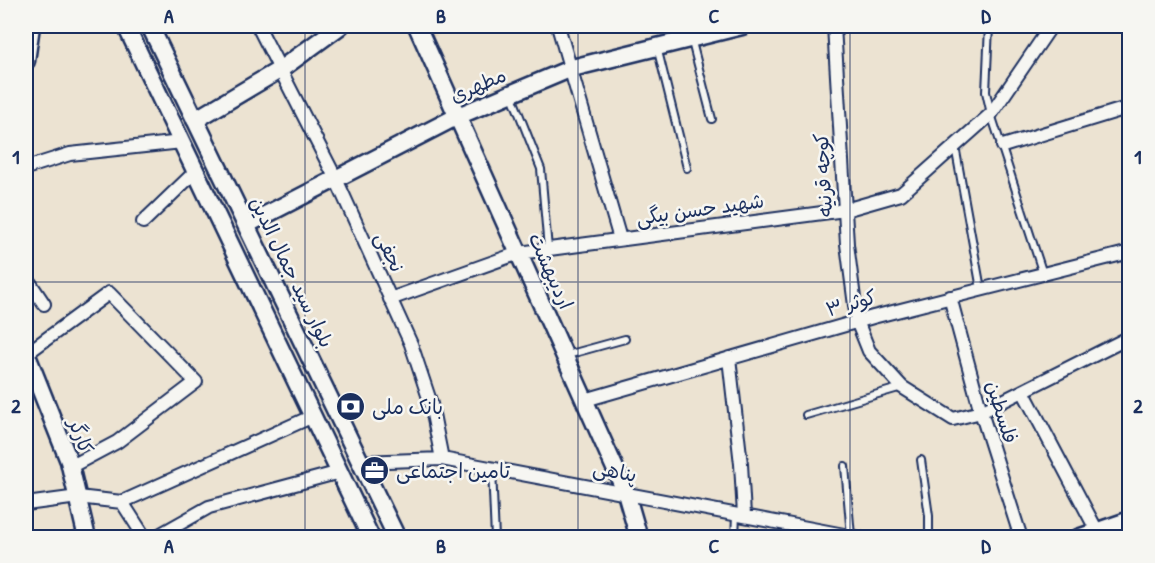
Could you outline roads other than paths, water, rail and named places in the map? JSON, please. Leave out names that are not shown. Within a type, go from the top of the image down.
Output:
[{"type":"street","points":[[26,61],[31,26]]},
{"type":"street","points":[[126,26],[371,537]]},
{"type":"street","name":"بلوار سید جمال الدین","points":[[150,26],[397,537]]},
{"type":"street","name":"نجفی","points":[[258,26],[336,179],[411,344],[431,404],[442,459]]},
{"type":"street","points":[[195,120],[281,69],[340,26]]},
{"type":"street","name":"اردیبهشت","points":[[417,26],[626,493],[639,537]]},
{"type":"street","points":[[558,26],[620,239]]},
{"type":"street","name":"مطهری","points":[[246,225],[458,116],[572,68],[742,26]]},
{"type":"street","name":"کوچه قرنیه","points":[[834,26],[847,244],[857,321],[869,351],[902,387],[953,419],[981,412],[1130,337]]},
{"type":"street","name":"شهید حسن بیگی","points":[[390,299],[519,253],[845,210],[901,194],[991,114],[1051,26]]},
{"type":"street","points":[[1003,146],[1130,107]]},
{"type":"street","points":[[26,168],[70,154],[182,142]]},
{"type":"street","points":[[143,222],[196,171]]},
{"type":"street","name":"کوثر ۳","points":[[585,400],[857,321],[1130,252]]},
{"type":"street","points":[[26,276],[44,304]]},
{"type":"street","points":[[26,353],[109,293],[196,382],[117,442],[70,467]]},
{"type":"street","name":"فلسطین","points":[[950,297],[981,412],[1021,537]]},
{"type":"street","points":[[286,360],[307,351]]},
{"type":"street","name":"کارگر","points":[[26,353],[70,467],[78,497],[81,536]]},
{"type":"street","points":[[729,358],[741,464],[740,514]]},
{"type":"street","points":[[1023,391],[1097,531]]},
{"type":"street","points":[[26,504],[78,497],[122,502],[314,417]]},
{"type":"street","name":"پناهی","points":[[361,462],[442,459],[856,537]]},
{"type":"street","points":[[154,537],[209,507],[340,472]]},
{"type":"street","points":[[122,502],[145,537]]},
{"type":"street","points":[[1078,537],[1130,520]]},
{"type":"lane","points":[[989,26],[986,92],[991,114],[1043,274]]},
{"type":"lane","points":[[691,38],[712,119]]},
{"type":"lane","points":[[657,46],[687,168]]},
{"type":"lane","points":[[511,94],[541,169],[548,249]]},
{"type":"lane","points":[[955,146],[981,289]]},
{"type":"lane","points":[[565,356],[625,339]]},
{"type":"lane","points":[[806,415],[902,387]]},
{"type":"lane","points":[[921,460],[929,516],[929,537]]},
{"type":"lane","points":[[845,466],[856,537]]},
{"type":"lane","points":[[492,468],[495,537]]},
{"type":"lane","points":[[735,537],[740,514]]},
{"type":"place","name":"بانک ملی","points":[[351,407]]},
{"type":"place","name":"تامین اجتماعی","points":[[375,471]]}]
